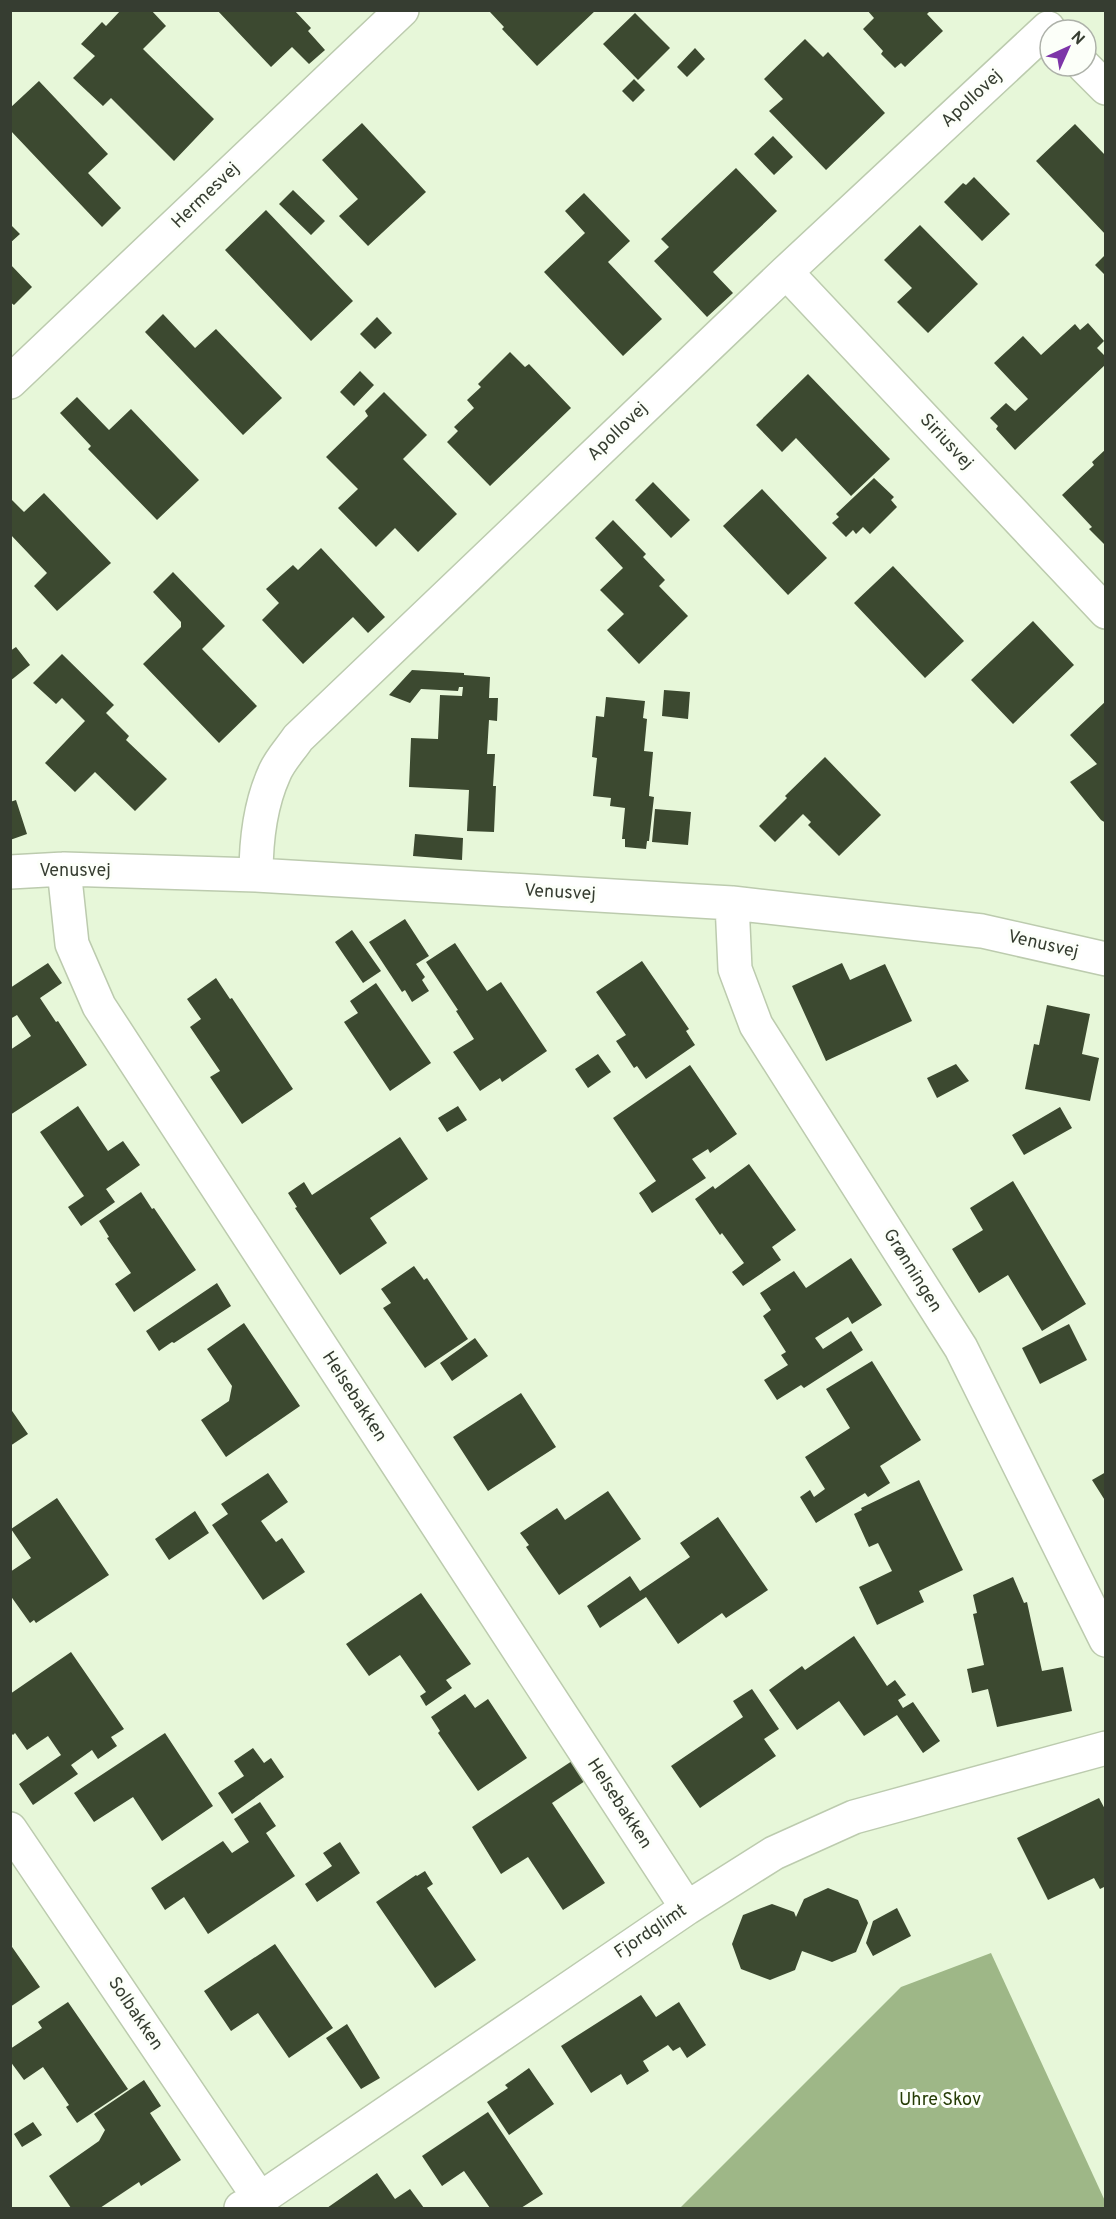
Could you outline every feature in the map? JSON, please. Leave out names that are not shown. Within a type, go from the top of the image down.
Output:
[{"type":"street","name":"Hermesvej","points":[[10,382],[402,10]]},
{"type":"street","name":"Apollovej","points":[[256,875],[256,853],[264,805],[274,773],[298,738],[1038,28]]},
{"type":"street","name":"Siriusvej","points":[[786,272],[1106,612]]},
{"type":"street","name":"Venusvej","points":[[10,872],[64,869],[256,875],[732,903],[982,931],[1106,959]]},
{"type":"street","name":"Helsebakken","points":[[64,869],[72,944],[99,1006],[687,1908]]},
{"type":"street","name":"Grønningen","points":[[732,903],[735,969],[756,1025],[962,1348],[1106,1640]]},
{"type":"street","name":"Fjordglimt","points":[[250,2204],[687,1908],[774,1853],[854,1817],[1106,1748]]},
{"type":"street","name":"Solbakken","points":[[10,1829],[250,2204]]},
{"type":"green space","name":"Uhre Skov","points":[[991,1953],[1105,2201],[1105,2208],[680,2208],[901,1987]]},
{"type":"building","points":[[121,10],[151,10],[166,26],[143,49],[214,119],[174,161],[111,98],[103,106],[73,78],[95,56],[81,44],[102,22],[106,26]]},
{"type":"building","points":[[217,10],[294,10],[311,28],[308,31],[325,50],[309,64],[292,47],[271,67]]},
{"type":"building","points":[[491,10],[596,10],[537,66],[502,29],[504,27],[490,12]]},
{"type":"building","points":[[867,10],[931,10],[927,14],[943,31],[905,67],[901,63],[895,68],[881,54],[883,51],[863,29],[874,18]]},
{"type":"building","points":[[635,13],[670,48],[638,80],[603,44]]},
{"type":"building","points":[[805,39],[823,57],[828,52],[885,113],[826,170],[769,111],[783,99],[764,79]]},
{"type":"building","points":[[695,48],[705,59],[687,77],[677,67]]},
{"type":"building","points":[[634,79],[645,90],[633,102],[622,91]]},
{"type":"building","points":[[39,81],[108,154],[88,173],[121,208],[102,227],[10,130],[10,108]]},
{"type":"building","points":[[362,123],[426,192],[368,246],[339,216],[358,199],[322,160]]},
{"type":"building","points":[[1075,124],[1106,156],[1106,235],[1036,161]]},
{"type":"building","points":[[773,136],[793,157],[774,175],[754,154]]},
{"type":"building","points":[[736,168],[777,211],[713,272],[733,293],[707,317],[654,261],[669,247],[661,239]]},
{"type":"building","points":[[974,177],[1010,214],[982,241],[944,202],[963,183],[966,185]]},
{"type":"building","points":[[293,190],[325,221],[311,235],[279,204]]},
{"type":"building","points":[[584,193],[630,241],[608,262],[662,319],[623,356],[544,272],[585,233],[565,211]]},
{"type":"building","points":[[266,210],[353,301],[311,341],[225,250]]},
{"type":"building","points":[[10,224],[20,234],[10,243]]},
{"type":"building","points":[[920,225],[978,284],[928,333],[897,302],[912,288],[884,260]]},
{"type":"building","points":[[1106,254],[1106,276],[1095,265]]},
{"type":"building","points":[[10,264],[32,287],[14,305],[10,302]]},
{"type":"building","points":[[163,314],[195,348],[216,329],[282,398],[243,435],[145,332]]},
{"type":"building","points":[[377,317],[392,333],[375,349],[360,334]]},
{"type":"building","points":[[1088,323],[1104,341],[1097,348],[1106,357],[1106,364],[1015,450],[996,429],[998,426],[990,418],[1006,403],[1015,411],[1028,399],[994,363],[1023,336],[1041,355],[1075,324],[1080,330]]},
{"type":"building","points":[[510,352],[525,367],[529,364],[571,408],[490,486],[447,442],[458,431],[454,427],[474,408],[467,400],[481,387],[478,384]]},
{"type":"building","points":[[360,371],[374,385],[354,406],[340,392]]},
{"type":"building","points":[[808,374],[890,459],[851,496],[796,438],[782,452],[756,425]]},
{"type":"building","points":[[384,392],[427,435],[403,459],[457,514],[418,552],[395,528],[376,547],[338,508],[358,489],[326,457],[368,416],[365,411]]},
{"type":"building","points":[[77,397],[109,430],[131,409],[199,480],[157,520],[88,449],[91,446],[60,413]]},
{"type":"building","points":[[1106,449],[1106,546],[1089,529],[1092,527],[1062,495],[1094,465],[1092,462]]},
{"type":"building","points":[[874,478],[894,497],[891,500],[897,507],[870,534],[863,527],[856,534],[853,530],[846,537],[832,523],[839,517],[836,514]]},
{"type":"building","points":[[653,482],[690,520],[671,538],[635,500]]},
{"type":"building","points":[[762,489],[827,558],[788,595],[723,526]]},
{"type":"building","points":[[44,493],[111,563],[57,611],[34,586],[47,573],[10,534],[10,498],[24,512]]},
{"type":"building","points":[[613,520],[646,554],[643,557],[665,580],[659,586],[688,616],[639,664],[607,630],[624,614],[600,590],[623,568],[595,538]]},
{"type":"building","points":[[321,548],[385,617],[368,633],[353,617],[303,664],[262,620],[279,603],[266,589],[293,565],[298,570]]},
{"type":"building","points":[[893,566],[964,641],[925,678],[854,603]]},
{"type":"building","points":[[173,572],[225,626],[202,649],[257,706],[219,743],[143,664],[181,627],[181,622],[153,592]]},
{"type":"building","points":[[1033,621],[1074,665],[1013,724],[971,680]]},
{"type":"building","points":[[16,647],[30,665],[10,681],[10,651]]},
{"type":"building","points":[[62,654],[114,705],[106,713],[129,736],[126,740],[167,779],[135,811],[95,772],[75,792],[45,763],[85,721],[62,698],[56,704],[33,683]]},
{"type":"building","points":[[412,670],[490,677],[489,698],[498,698],[497,721],[489,720],[487,754],[495,754],[494,832],[467,831],[469,790],[409,787],[411,738],[438,739],[440,695],[462,696],[463,687],[459,687],[458,691],[421,689],[410,703],[389,695]]},
{"type":"building","points":[[664,690],[690,692],[688,719],[662,716]]},
{"type":"building","points":[[606,697],[645,701],[643,718],[647,719],[644,751],[653,752],[649,796],[654,797],[646,849],[625,847],[625,839],[622,839],[625,808],[610,806],[611,798],[593,796],[597,758],[592,757],[596,716],[604,717]]},
{"type":"building","points":[[1106,701],[1106,823],[1070,782],[1097,764],[1070,735]]},
{"type":"building","points":[[825,757],[881,815],[839,856],[808,825],[811,822],[803,814],[775,842],[759,826],[787,798],[785,796]]},
{"type":"building","points":[[16,800],[27,834],[10,840],[10,802]]},
{"type":"building","points":[[655,809],[691,812],[688,845],[652,842]]},
{"type":"building","points":[[415,834],[463,838],[462,860],[413,856]]},
{"type":"building","points":[[405,919],[429,956],[416,964],[425,977],[422,980],[429,991],[412,1002],[405,990],[402,992],[369,942]]},
{"type":"building","points":[[352,930],[381,971],[363,983],[335,942]]},
{"type":"building","points":[[455,943],[487,991],[501,982],[547,1051],[502,1082],[500,1078],[480,1091],[453,1052],[474,1039],[426,962]]},
{"type":"building","points":[[642,961],[689,1029],[686,1031],[695,1045],[646,1079],[637,1066],[634,1068],[616,1041],[626,1035],[596,992]]},
{"type":"building","points":[[48,963],[62,983],[40,998],[87,1065],[10,1115],[10,1050],[31,1036],[17,1015],[10,1019],[10,988]]},
{"type":"building","points":[[842,963],[850,980],[885,964],[912,1021],[826,1061],[792,986]]},
{"type":"building","points":[[216,978],[293,1089],[242,1124],[210,1077],[220,1071],[190,1027],[201,1019],[187,999]]},
{"type":"building","points":[[376,983],[431,1063],[390,1091],[344,1022],[358,1013],[350,1001]]},
{"type":"building","points":[[1047,1005],[1090,1014],[1082,1054],[1099,1058],[1090,1101],[1025,1089],[1034,1044],[1039,1045]]},
{"type":"building","points":[[598,1054],[611,1072],[588,1088],[575,1069]]},
{"type":"building","points":[[956,1064],[969,1081],[937,1098],[927,1078]]},
{"type":"building","points":[[690,1065],[737,1134],[710,1153],[708,1149],[692,1159],[706,1178],[652,1213],[639,1193],[656,1181],[613,1118]]},
{"type":"building","points":[[78,1106],[108,1151],[123,1141],[140,1165],[106,1189],[115,1202],[81,1226],[68,1207],[84,1196],[40,1132]]},
{"type":"building","points":[[458,1106],[467,1120],[447,1132],[438,1118]]},
{"type":"building","points":[[1060,1107],[1072,1128],[1024,1155],[1012,1135]]},
{"type":"building","points":[[400,1137],[428,1179],[370,1218],[387,1243],[340,1275],[295,1208],[297,1207],[288,1193],[304,1182],[312,1195]]},
{"type":"building","points":[[749,1164],[796,1230],[772,1247],[781,1260],[743,1286],[732,1272],[744,1263],[722,1233],[720,1235],[695,1199],[713,1186],[715,1189]]},
{"type":"building","points":[[1013,1181],[1086,1304],[1042,1331],[1008,1275],[979,1293],[952,1249],[983,1230],[970,1208]]},
{"type":"building","points":[[141,1192],[196,1270],[134,1312],[115,1284],[131,1273],[107,1238],[109,1237],[99,1221]]},
{"type":"building","points":[[851,1258],[882,1305],[852,1324],[848,1317],[815,1338],[823,1349],[851,1331],[863,1350],[804,1388],[801,1385],[777,1400],[764,1380],[788,1365],[781,1355],[786,1352],[763,1316],[771,1310],[760,1293],[794,1271],[806,1288]]},
{"type":"building","points":[[414,1266],[424,1280],[427,1278],[468,1339],[425,1368],[383,1308],[391,1303],[381,1289]]},
{"type":"building","points":[[217,1283],[231,1306],[159,1351],[146,1331]]},
{"type":"building","points":[[244,1323],[300,1406],[226,1457],[201,1420],[229,1401],[232,1386],[207,1349]]},
{"type":"building","points":[[1069,1324],[1087,1360],[1040,1384],[1022,1348]]},
{"type":"building","points":[[475,1338],[488,1356],[452,1381],[440,1363]]},
{"type":"building","points":[[872,1361],[921,1440],[880,1466],[890,1483],[868,1497],[865,1493],[816,1523],[800,1497],[810,1490],[814,1497],[825,1489],[805,1457],[850,1428],[826,1389]]},
{"type":"building","points":[[521,1393],[556,1447],[488,1491],[453,1437]]},
{"type":"building","points":[[10,1408],[28,1434],[10,1446]]},
{"type":"building","points":[[1106,1472],[1106,1502],[1092,1480]]},
{"type":"building","points":[[268,1473],[288,1502],[261,1521],[276,1542],[282,1538],[305,1572],[263,1600],[212,1525],[228,1514],[221,1504]]},
{"type":"building","points":[[919,1480],[963,1570],[919,1591],[924,1602],[877,1625],[859,1587],[892,1571],[878,1543],[869,1547],[854,1514],[862,1510],[861,1508]]},
{"type":"building","points":[[608,1491],[641,1539],[559,1595],[526,1547],[529,1545],[520,1533],[557,1508],[565,1520]]},
{"type":"building","points":[[57,1498],[109,1575],[36,1623],[34,1620],[30,1623],[10,1595],[10,1572],[31,1558],[11,1529]]},
{"type":"building","points":[[195,1511],[209,1533],[169,1560],[155,1539]]},
{"type":"building","points":[[718,1517],[768,1590],[726,1618],[722,1613],[678,1644],[646,1597],[600,1628],[587,1606],[630,1576],[640,1591],[690,1557],[680,1543]]},
{"type":"building","points":[[1013,1577],[1024,1603],[1027,1602],[1042,1671],[1063,1667],[1072,1711],[997,1727],[988,1689],[972,1693],[967,1669],[984,1665],[973,1614],[977,1613],[973,1595]]},
{"type":"building","points":[[421,1593],[471,1664],[446,1680],[452,1688],[426,1706],[420,1696],[426,1692],[400,1655],[369,1676],[346,1644]]},
{"type":"building","points":[[854,1636],[887,1686],[895,1680],[906,1695],[898,1700],[903,1708],[913,1702],[940,1741],[923,1753],[897,1715],[864,1736],[839,1701],[797,1730],[769,1690],[802,1666],[805,1670]]},
{"type":"building","points":[[71,1652],[124,1729],[111,1737],[117,1746],[98,1759],[92,1750],[71,1765],[78,1774],[33,1805],[19,1784],[61,1755],[48,1736],[27,1750],[15,1733],[13,1735],[10,1732],[10,1694]]},
{"type":"building","points":[[752,1689],[779,1729],[764,1739],[776,1756],[700,1808],[671,1766],[743,1717],[733,1701]]},
{"type":"building","points":[[465,1694],[475,1708],[488,1699],[527,1758],[478,1791],[438,1733],[440,1731],[431,1717]]},
{"type":"building","points":[[165,1733],[213,1806],[162,1841],[133,1797],[94,1822],[74,1793]]},
{"type":"building","points":[[253,1748],[264,1763],[271,1758],[284,1777],[232,1814],[218,1793],[244,1776],[234,1761]]},
{"type":"building","points":[[572,1761],[585,1781],[552,1803],[605,1883],[563,1910],[528,1857],[501,1874],[472,1827]]},
{"type":"building","points":[[1099,1798],[1106,1811],[1106,1886],[1100,1889],[1094,1878],[1048,1900],[1017,1838]]},
{"type":"building","points":[[260,1802],[276,1826],[266,1833],[295,1876],[208,1934],[184,1897],[165,1910],[151,1888],[223,1841],[232,1853],[249,1842],[234,1819]]},
{"type":"building","points":[[340,1842],[360,1873],[317,1902],[305,1884],[332,1866],[323,1853]]},
{"type":"building","points":[[425,1871],[433,1884],[427,1888],[476,1960],[435,1988],[376,1902]]},
{"type":"building","points":[[828,1888],[858,1900],[868,1923],[856,1952],[832,1962],[802,1951],[795,1970],[770,1980],[741,1969],[732,1944],[743,1915],[772,1904],[794,1912],[796,1917],[804,1899]]},
{"type":"building","points":[[897,1908],[911,1936],[873,1956],[866,1943],[873,1921]]},
{"type":"building","points":[[10,1944],[40,1987],[10,2007]]},
{"type":"building","points":[[275,1944],[333,2028],[289,2058],[258,2013],[231,2031],[204,1991]]},
{"type":"building","points":[[641,1995],[656,2017],[679,2002],[706,2045],[687,2058],[680,2047],[673,2051],[668,2045],[643,2061],[649,2071],[627,2085],[621,2074],[591,2093],[561,2046]]},
{"type":"building","points":[[68,2002],[128,2089],[77,2123],[66,2107],[69,2105],[43,2067],[24,2080],[10,2061],[10,2049],[42,2028],[38,2022]]},
{"type":"building","points":[[347,2024],[380,2078],[361,2089],[326,2038]]},
{"type":"building","points":[[529,2068],[554,2104],[509,2135],[487,2102],[508,2088],[505,2085]]},
{"type":"building","points":[[144,2080],[161,2106],[150,2113],[181,2160],[141,2186],[139,2182],[100,2208],[71,2208],[49,2176],[99,2141],[105,2130],[94,2114]]},
{"type":"building","points":[[488,2112],[543,2194],[521,2208],[490,2208],[464,2171],[442,2186],[422,2156]]},
{"type":"building","points":[[33,2122],[42,2135],[22,2147],[14,2134]]},
{"type":"building","points":[[377,2173],[395,2199],[410,2189],[424,2208],[327,2208]]}]
